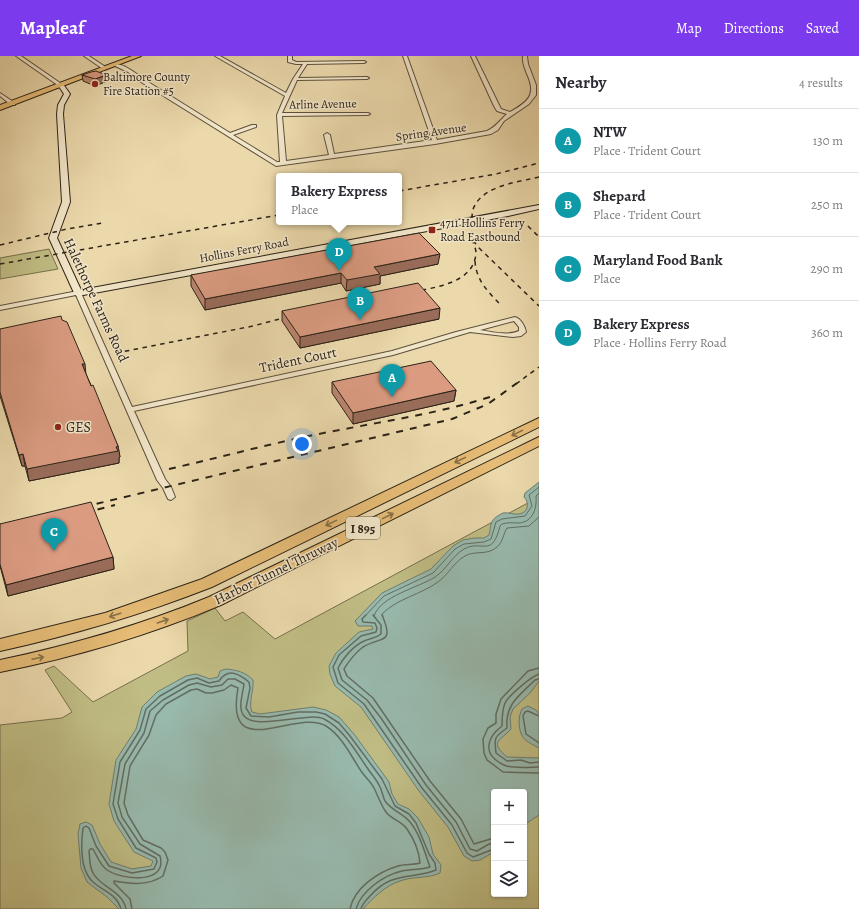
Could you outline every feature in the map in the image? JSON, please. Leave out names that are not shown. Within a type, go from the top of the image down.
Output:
[{"type":"highway","name":"Harbor Tunnel Thruway","points":[[0,645],[66,630],[179,594],[207,583],[539,422]]},
{"type":"highway","name":"Harbor Tunnel Thruway","points":[[0,666],[54,655],[188,613],[539,441]]},
{"type":"main road","points":[[0,108],[138,56]]},
{"type":"street","points":[[18,56],[61,85]]},
{"type":"street","points":[[86,56],[105,68]]},
{"type":"street","points":[[217,56],[287,95]]},
{"type":"street","points":[[290,56],[290,62],[364,62]]},
{"type":"street","points":[[405,56],[435,142]]},
{"type":"street","points":[[472,56],[496,106],[499,110],[511,114]]},
{"type":"street","name":"Spring Avenue","points":[[229,134],[276,164],[435,142],[489,132],[499,127],[502,121],[528,102],[533,93],[533,86],[525,61],[525,56]]},
{"type":"street","points":[[283,163],[279,115],[295,79],[306,63]]},
{"type":"street","points":[[115,65],[130,71],[143,81],[229,134],[254,126]]},
{"type":"street","points":[[295,79],[367,78]]},
{"type":"street","name":"Halethorpe Farms Road","points":[[61,85],[67,94],[61,105],[60,114],[66,202],[65,209],[54,232],[53,238],[131,409],[161,480],[167,487],[171,497]]},
{"type":"street","points":[[0,94],[13,104]]},
{"type":"street","name":"Arline Avenue","points":[[279,115],[368,114]]},
{"type":"street","points":[[327,135],[332,157]]},
{"type":"street","name":"Hollins Ferry Road","points":[[0,308],[508,214],[539,206]]},
{"type":"street","name":"Trident Court","points":[[131,409],[393,353],[469,330],[515,319],[522,327],[523,332],[521,335],[511,336],[469,330]]},
{"type":"shaded area","points":[[49,249],[58,269],[0,279],[0,258]]},
{"type":"shaded area","points":[[539,497],[539,909],[0,909],[0,725],[62,718],[72,712],[45,670],[54,666],[93,702],[188,651],[187,621],[215,608],[225,621],[243,612],[275,639]]},
{"type":"water","points":[[539,482],[539,681],[530,693],[513,709],[510,717],[511,729],[500,739],[497,745],[507,757],[539,758],[539,815],[527,823],[527,789],[491,789],[491,854],[480,860],[472,861],[464,856],[448,827],[419,791],[361,707],[335,686],[330,674],[329,666],[336,653],[359,632],[373,629],[372,626],[358,626],[355,621],[382,593],[431,569],[453,546],[463,540],[484,538],[489,535],[492,522],[499,515],[503,513],[517,514],[524,512],[527,507],[527,502],[524,497],[525,493]]},
{"type":"water","points":[[226,669],[241,672],[253,680],[251,705],[252,712],[260,714],[313,707],[326,710],[339,717],[354,734],[389,782],[392,794],[398,804],[409,809],[418,818],[429,837],[433,854],[441,865],[440,873],[430,876],[405,879],[395,883],[380,892],[363,909],[119,909],[107,897],[87,882],[81,868],[78,834],[80,824],[86,822],[92,825],[100,844],[111,862],[132,869],[151,866],[153,861],[134,852],[114,821],[109,804],[116,760],[136,729],[142,707],[157,692],[186,676],[196,674],[210,679],[218,677],[220,671]]},
{"type":"water","points":[[528,706],[536,710],[539,714],[539,748],[526,740],[520,731],[520,715],[522,709]]},
{"type":"building","points":[[96,71],[106,75],[95,79],[82,75],[91,72]]},
{"type":"building","points":[[419,233],[440,254],[374,267],[380,274],[347,280],[341,273],[205,299],[191,275]]},
{"type":"building","points":[[418,283],[440,308],[300,337],[282,311]]},
{"type":"building","name":"GES","points":[[61,316],[62,320],[67,322],[85,364],[82,364],[91,386],[93,385],[118,446],[116,447],[118,451],[27,469],[23,454],[19,455],[0,392],[0,329]]},
{"type":"building","points":[[431,361],[456,390],[353,413],[332,382]]},
{"type":"building","points":[[91,502],[113,557],[6,585],[0,564],[0,524]]},
{"type":"railway","points":[[402,190],[496,174],[539,163]]},
{"type":"railway","points":[[539,177],[504,185],[487,193],[480,198],[472,213],[472,234],[478,247],[539,306]]},
{"type":"railway","points":[[0,264],[276,216]]},
{"type":"railway","points":[[0,245],[67,229],[103,223]]},
{"type":"railway","points":[[528,226],[539,237]]},
{"type":"railway","points":[[413,292],[452,282],[469,271],[474,263],[476,253],[472,238]]},
{"type":"railway","points":[[475,261],[480,280],[501,305]]},
{"type":"railway","points":[[116,353],[253,326],[291,316]]},
{"type":"railway","points":[[516,384],[539,367]]},
{"type":"railway","points":[[83,507],[452,419],[488,404],[517,383]]},
{"type":"railway","points":[[169,469],[309,436],[434,412],[496,395]]},
{"type":"railway","points":[[84,513],[115,505]]},
{"type":"place","name":"Baltimore County Fire Station #5","points":[[95,84]]},
{"type":"place","name":"4711 Hollins Ferry Road Eastbound","points":[[432,230]]},
{"type":"place","name":"Bakery Express","points":[[339,271]]},
{"type":"place","name":"Shepard","points":[[360,320]]},
{"type":"place","name":"NTW","points":[[392,397]]},
{"type":"place","name":"GES","points":[[58,427]]},
{"type":"place","name":"Maryland Food Bank","points":[[54,551]]}]
